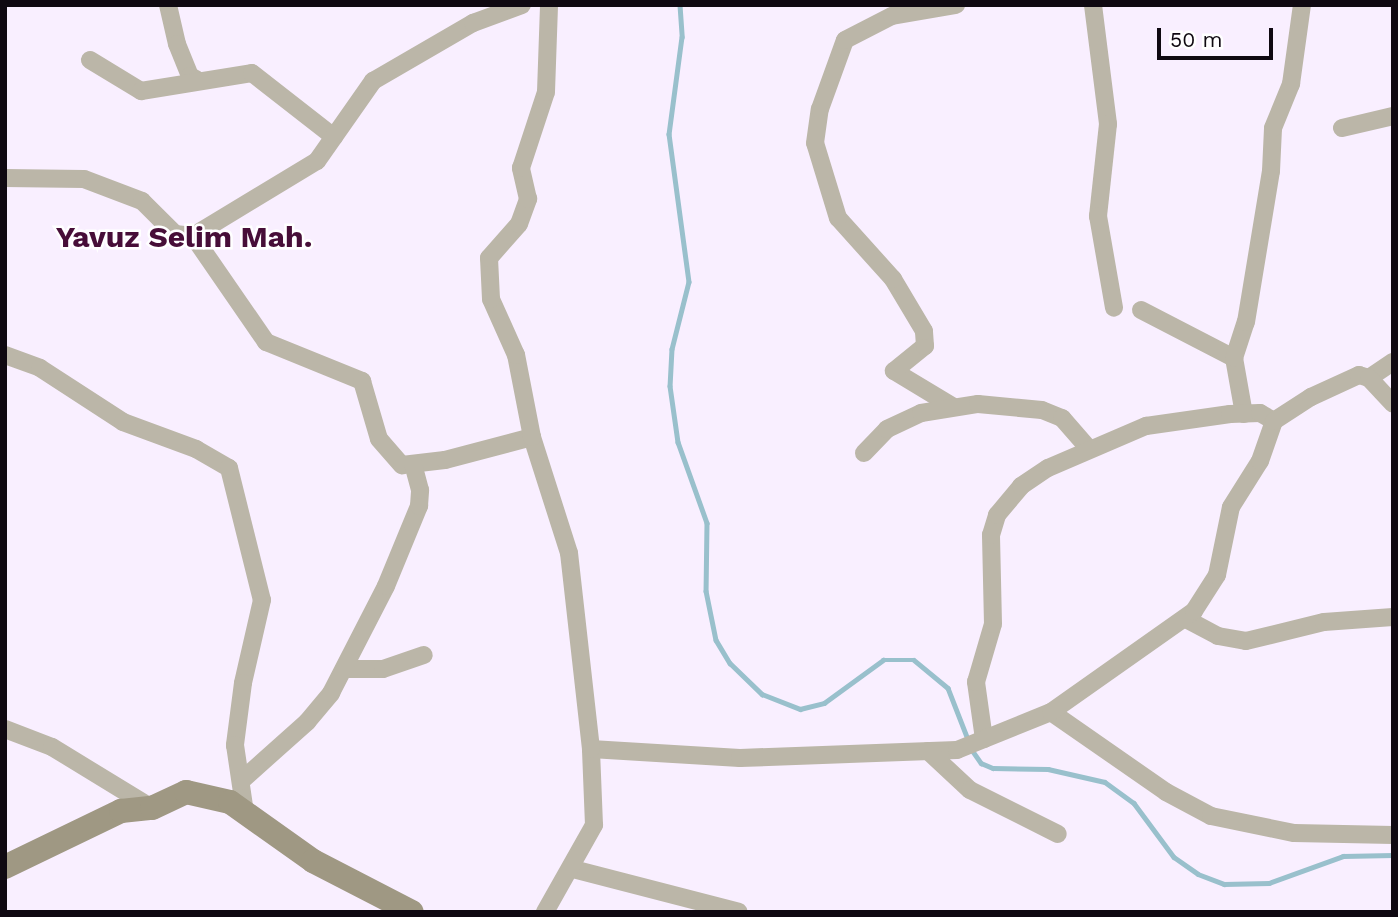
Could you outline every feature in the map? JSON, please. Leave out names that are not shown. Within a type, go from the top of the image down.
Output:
[{"type":"street","points":[[168,5],[177,44],[190,76],[196,79]]},
{"type":"street","points":[[5,178],[84,179],[142,201],[175,234],[193,236],[317,161],[373,81],[473,23],[522,5]]},
{"type":"street","points":[[545,912],[573,869],[594,825],[591,749],[569,553],[532,437],[516,355],[491,299],[489,258],[519,224],[528,199],[521,168],[545,92],[549,5]]},
{"type":"street","points":[[952,406],[894,371],[925,346],[924,331],[893,279],[838,218],[815,143],[820,108],[845,40],[859,29],[892,16],[956,5]]},
{"type":"street","points":[[1093,5],[1108,124],[1098,216],[1114,308]]},
{"type":"street","points":[[1244,414],[1234,358],[1246,322],[1271,172],[1273,128],[1291,84],[1301,5]]},
{"type":"street","points":[[90,60],[141,91],[196,79],[252,73],[334,137]]},
{"type":"street","points":[[1342,128],[1393,116]]},
{"type":"street","points":[[193,236],[266,342],[362,381],[386,450],[402,465],[532,437]]},
{"type":"street","points":[[1141,310],[1234,358]]},
{"type":"street","points":[[5,355],[40,368],[123,422],[196,449],[229,468],[262,600],[235,745],[245,813]]},
{"type":"street","points":[[1369,378],[1393,362]]},
{"type":"street","points":[[591,749],[740,758],[957,750],[1051,712],[1186,619],[1217,575],[1231,507],[1259,461],[1274,421],[1341,382],[1359,375],[1369,378],[1393,404]]},
{"type":"street","points":[[864,453],[887,429],[921,413],[978,404],[1042,410],[1062,418],[1089,449]]},
{"type":"street","points":[[980,740],[976,682],[993,624],[991,535],[997,515],[1021,486],[1089,449],[1146,426],[1260,413],[1274,421]]},
{"type":"street","points":[[241,781],[307,722],[344,669],[386,586],[419,506],[421,490],[413,464]]},
{"type":"street","points":[[1186,619],[1218,636],[1246,641],[1337,620],[1393,617]]},
{"type":"street","points":[[344,669],[383,669],[424,655]]},
{"type":"street","points":[[1051,712],[1166,792],[1211,816],[1294,833],[1393,835]]},
{"type":"street","points":[[5,729],[52,747],[152,808]]},
{"type":"street","points":[[928,751],[970,790],[1058,834]]},
{"type":"street","points":[[5,867],[121,811],[152,808],[187,792],[230,802],[313,861],[412,912]]},
{"type":"street","points":[[573,869],[739,912]]},
{"type":"waterway","points":[[680,5],[682,37],[669,134],[689,282],[672,349],[670,386],[678,442],[707,523],[706,591],[716,640],[730,663],[762,694],[800,709],[824,703],[883,660],[914,660],[948,688],[969,742]]},
{"type":"waterway","points":[[972,750],[981,763],[993,768],[1048,769],[1105,782],[1134,803],[1174,857],[1198,874],[1224,884],[1269,883],[1343,856],[1393,855]]},
{"type":"district","name":"Yavuz Selim Mah.","points":[[184,237]]}]
